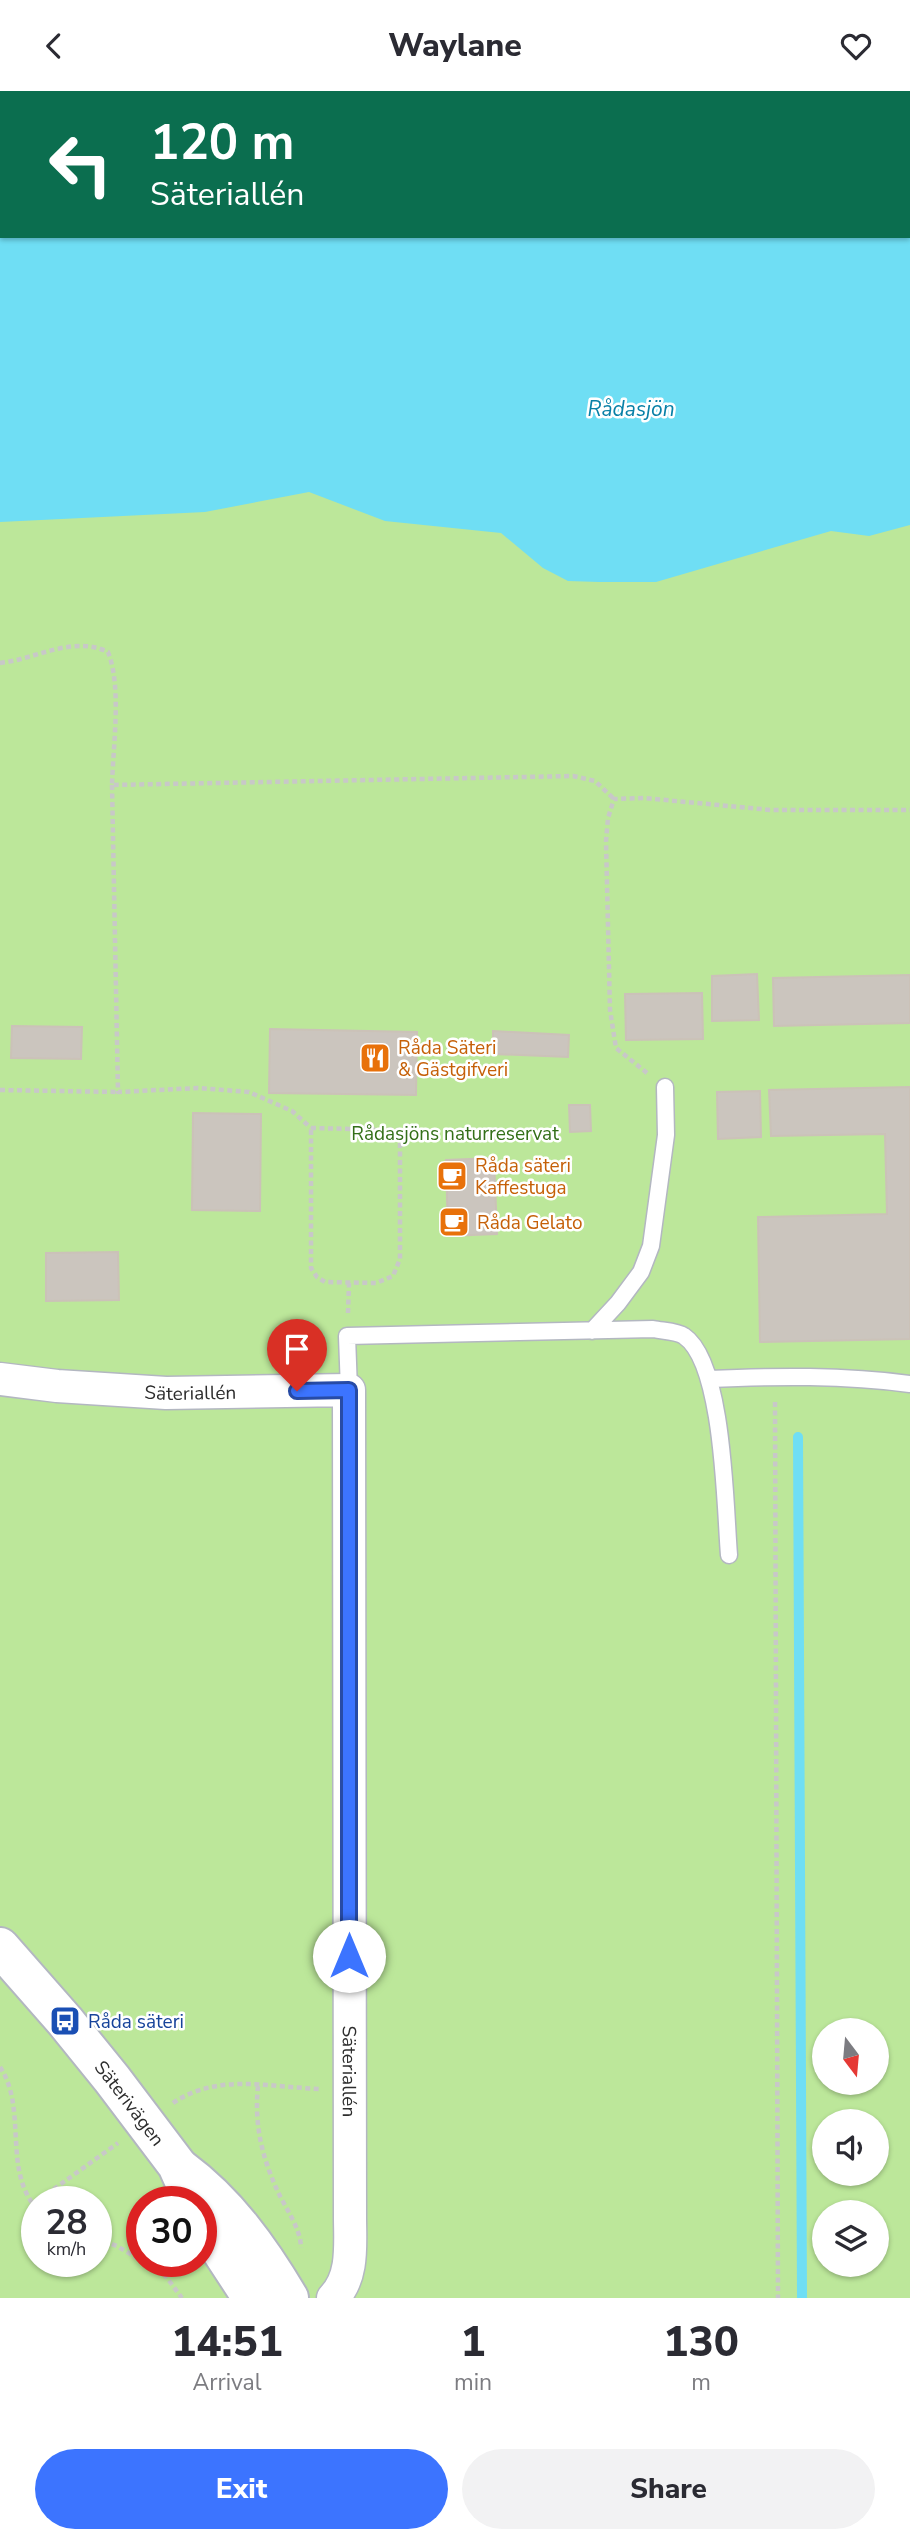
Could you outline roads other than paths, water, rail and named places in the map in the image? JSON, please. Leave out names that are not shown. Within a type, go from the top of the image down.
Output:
[{"type":"street","name":"Säteriallén","points":[[0,1379],[166,1394],[349,1390],[349,2260],[345,2279],[333,2298]]},
{"type":"street","name":"Säterivägen","points":[[0,1947],[65,2021],[177,2165],[230,2212],[289,2298]]},
{"type":"street","name":"Säterivägen","points":[[177,2165],[186,2186]]},
{"type":"street","points":[[217,2244],[252,2298]]},
{"type":"lane","points":[[592,1331],[618,1303],[641,1272],[651,1246],[666,1135],[665,1087]]},
{"type":"lane","points":[[349,1390],[347,1336],[653,1329],[684,1336],[697,1352],[709,1379],[718,1421],[729,1555]]},
{"type":"lane","points":[[709,1379],[775,1376],[881,1380],[910,1384]]},
{"type":"water","name":"Rådasjön","points":[[0,238],[910,238],[910,525],[869,536],[831,531],[656,582],[599,582],[568,581],[543,568],[501,533],[385,521],[309,492],[205,512],[0,522]]},
{"type":"waterway","points":[[798,1437],[802,2298]]},
{"type":"place","name":"Råda Säteri & Gästgifveri","points":[[375,1058]]},
{"type":"place","name":"Råda säteri Kaffestuga","points":[[452,1176]]},
{"type":"place","name":"Råda Gelato","points":[[454,1222]]},
{"type":"place","name":"Råda säteri","points":[[65,2021]]},
{"type":"park label","name":"Rådasjöns naturreservat","points":[[455,1133]]}]
